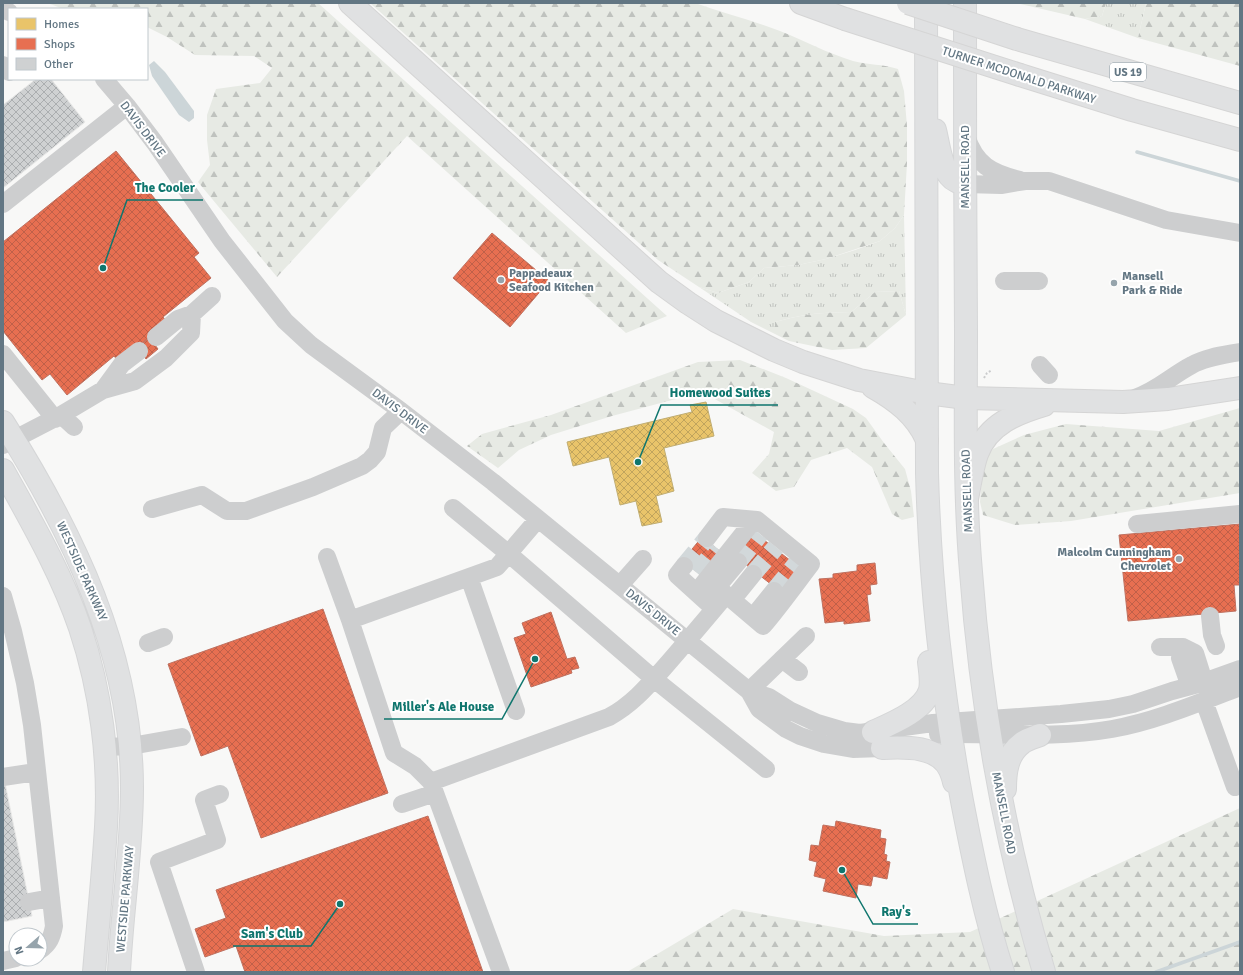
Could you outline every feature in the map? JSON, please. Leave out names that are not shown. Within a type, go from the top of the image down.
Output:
[{"type":"main road","points":[[350,3],[664,286],[688,303],[744,336],[774,350],[803,362],[859,380],[927,393],[972,391],[1059,400],[1123,402],[1168,399],[1240,388]]},
{"type":"main road","name":"TURNER MCDONALD PARKWAY","points":[[801,3],[845,19],[1020,76],[1117,106],[1240,140]]},
{"type":"main road","name":"US 19","points":[[908,3],[1017,39],[1240,104]]},
{"type":"main road","points":[[926,3],[927,440],[928,523],[932,586],[940,664],[967,825],[988,917],[1002,968]]},
{"type":"main road","name":"MANSELL ROAD","points":[[965,3],[965,184],[972,391],[967,499],[974,616],[989,727],[1005,818],[1015,864],[1042,963]]},
{"type":"main road","points":[[926,90],[943,163],[948,173],[955,180],[965,184]]},
{"type":"main road","points":[[859,380],[887,395],[905,408],[923,429],[927,440]]},
{"type":"main road","points":[[967,499],[978,453],[991,432],[1014,416],[1059,400]]},
{"type":"main road","name":"WESTSIDE PARKWAY","points":[[7,435],[69,536],[93,591],[113,650],[131,746],[132,787],[131,819],[119,972]]},
{"type":"main road","name":"WESTSIDE PARKWAY","points":[[3,470],[57,571],[80,627],[93,674],[100,712],[104,747],[106,827],[94,972]]},
{"type":"main road","points":[[878,740],[899,720],[913,711],[926,697],[930,690],[931,677],[925,614],[932,586]]},
{"type":"main road","points":[[1005,818],[1005,776],[1013,752],[1023,742],[1040,735]]},
{"type":"main road","points":[[878,740],[905,747],[925,750],[935,755],[947,765],[950,770],[967,825]]},
{"type":"street","name":"DAVIS DRIVE","points":[[105,80],[127,106],[155,144],[222,241],[285,321],[311,345],[401,411],[487,477],[620,585],[749,691],[759,709],[770,718],[786,729],[814,741],[841,748],[878,740],[910,738],[935,734],[950,728],[989,727]]},
{"type":"street","points":[[3,204],[127,106]]},
{"type":"street","points":[[965,133],[976,157],[986,166],[1009,177],[1025,181]]},
{"type":"street","points":[[965,184],[1001,185],[1025,181],[1049,181],[1166,220],[1240,233]]},
{"type":"street","points":[[1004,281],[1038,280]]},
{"type":"street","points":[[156,337],[178,319],[192,314],[212,296]]},
{"type":"street","points":[[7,435],[58,417],[103,390],[135,381],[166,358],[191,332],[192,314]]},
{"type":"street","points":[[103,390],[122,364],[139,351]]},
{"type":"street","points":[[1123,402],[1155,390],[1193,364],[1206,359],[1240,352]]},
{"type":"street","points":[[3,354],[58,417],[74,427]]},
{"type":"street","points":[[152,509],[202,495],[227,511],[246,511],[313,487],[362,466],[370,460],[377,452],[383,428],[401,411]]},
{"type":"street","points":[[452,508],[509,554],[654,679],[766,769]]},
{"type":"street","points":[[1138,524],[1240,514]]},
{"type":"street","points":[[350,620],[497,567],[538,518]]},
{"type":"street","points":[[712,543],[779,544],[811,564],[786,598],[723,598]]},
{"type":"street","points":[[402,804],[433,787],[610,717],[623,709],[654,679],[688,641],[723,598],[779,544]]},
{"type":"street","points":[[327,557],[350,620],[394,753],[415,766],[433,787],[500,972]]},
{"type":"street","points":[[620,585],[643,559]]},
{"type":"street","points":[[469,578],[516,711]]},
{"type":"street","points":[[723,598],[759,579],[723,598]]},
{"type":"street","points":[[3,596],[25,683],[32,725],[54,926],[53,935],[48,944]]},
{"type":"street","points":[[1210,616],[1212,635],[1216,646]]},
{"type":"street","points":[[749,691],[806,636]]},
{"type":"street","points":[[1160,647],[1184,647],[1180,658],[1187,678],[1201,692],[1235,787]]},
{"type":"street","points":[[782,659],[799,672]]},
{"type":"street","points":[[989,727],[1040,735],[1088,732],[1138,723],[1201,692],[1240,669]]},
{"type":"street","points":[[989,727],[1109,709],[1133,704],[1172,691],[1201,692],[1240,687]]},
{"type":"street","name":"DAVIS DRIVE","points":[[749,691],[769,697],[791,711],[818,723],[844,731],[860,733],[878,740]]},
{"type":"street","points":[[814,741],[818,723]]},
{"type":"street","points":[[104,747],[131,746],[182,737]]},
{"type":"street","points":[[3,777],[36,772]]},
{"type":"street","points":[[196,972],[159,862],[217,840],[204,800],[220,794]]},
{"type":"street","points":[[29,902],[51,898]]},
{"type":"path","points":[[972,391],[987,373],[992,370]]},
{"type":"green space","points":[[48,3],[318,3],[667,316],[626,333],[407,136],[277,277],[198,182],[210,165],[207,140],[207,115],[216,89],[260,83],[272,68],[254,56],[195,55],[167,37],[148,28],[148,8],[60,8]]},
{"type":"green space","points":[[370,3],[695,3],[769,27],[853,61],[898,69],[904,91],[907,126],[907,163],[904,215],[895,228],[880,241],[826,259],[798,265],[764,268],[749,282],[718,293],[699,287],[658,260]]},
{"type":"green space","points":[[1016,3],[1106,3],[1102,16],[1085,19]]},
{"type":"green space","points":[[1106,3],[1146,3],[1138,38],[1085,19],[1102,16]]},
{"type":"green space","points":[[1146,3],[1240,3],[1240,66],[1138,38]]},
{"type":"green space","points":[[904,215],[906,315],[899,291],[875,292],[850,313],[812,314],[775,322],[775,334],[751,322],[699,287],[718,293],[749,282],[764,268],[798,265],[826,259],[855,250],[880,241],[895,228]]},
{"type":"green space","points":[[899,291],[906,315],[866,348],[832,350],[789,341],[775,334],[775,322],[812,314],[850,313],[875,292]]},
{"type":"green space","points":[[740,360],[786,378],[853,409],[866,418],[905,469],[911,491],[914,517],[902,520],[892,514],[872,467],[847,448],[811,460],[794,487],[776,491],[752,473],[769,454],[774,432],[704,393],[612,416],[551,435],[519,450],[498,468],[467,446],[482,434],[551,415],[698,362]]},
{"type":"green space","points":[[1240,408],[1240,493],[1071,521],[1015,525],[983,515],[980,502],[983,463],[993,449],[1024,435],[1066,424],[1159,431]]},
{"type":"green space","points":[[1240,808],[1240,972],[627,972],[733,909],[884,936],[970,932]]},
{"type":"shaded area","points":[[154,61],[165,72],[194,111],[194,118],[189,122],[179,115],[152,76],[149,65]]},
{"type":"building: Homes","points":[[706,402],[714,436],[664,448],[674,491],[656,496],[662,522],[642,526],[636,501],[620,505],[609,457],[573,466],[567,442],[692,412],[690,405]]},
{"type":"building: Shops","points":[[116,151],[199,253],[194,257],[211,278],[163,317],[168,323],[119,362],[114,356],[67,395],[50,374],[42,380],[3,331],[3,242]]},
{"type":"building: Shops","name":"Pappadeaux Seafood Kitchen","points":[[492,233],[549,281],[510,327],[453,278]]},
{"type":"building: Shops","points":[[149,337],[158,349],[146,359],[137,347]]},
{"type":"building: Shops","points":[[1240,524],[1240,585],[1234,585],[1236,611],[1128,621],[1119,535]]},
{"type":"building: Shops","points":[[755,533],[800,568],[781,592],[736,557]]},
{"type":"building: Shops","points":[[702,537],[722,553],[703,577],[683,560]]},
{"type":"building: Shops","points":[[875,563],[877,584],[870,585],[871,594],[867,595],[870,621],[844,624],[844,621],[825,623],[819,579],[833,578],[833,574],[857,571],[857,565]]},
{"type":"building: Shops","points":[[323,609],[388,793],[261,838],[228,746],[201,756],[168,664]]},
{"type":"building: Shops","points":[[551,612],[567,659],[575,657],[579,668],[571,670],[572,673],[531,687],[514,638],[526,634],[522,623]]},
{"type":"building: Shops","points":[[428,816],[483,972],[245,972],[236,946],[205,957],[195,929],[226,918],[216,890]]},
{"type":"building: Shops","points":[[836,821],[881,830],[880,838],[886,839],[884,854],[887,855],[886,861],[890,862],[887,879],[873,876],[871,886],[858,884],[856,898],[823,891],[826,879],[814,876],[817,862],[809,860],[811,845],[819,846],[823,825],[835,827]]},
{"type":"building: Other","points":[[35,80],[52,80],[85,122],[3,188],[3,105]]},
{"type":"building: Other","points":[[5,783],[32,916],[3,922],[3,784]]},
{"type":"waterway","points":[[1137,152],[1240,181]]},
{"type":"waterway","points":[[1156,972],[1240,942]]},
{"type":"tunnel","points":[[738,562],[760,534]]},
{"type":"tunnel","points":[[684,566],[707,538]]},
{"type":"tunnel","points":[[753,574],[776,547]]},
{"type":"tunnel","points":[[697,573],[717,548]]},
{"type":"tunnel","points":[[774,591],[797,563]]},
{"type":"place","name":"The Cooler","points":[[103,268]]},
{"type":"place","name":"Pappadeaux Seafood Kitchen","points":[[501,280]]},
{"type":"place","name":"Mansell Park & Ride","points":[[1114,283]]},
{"type":"place","name":"Homewood Suites","points":[[638,462]]},
{"type":"place","name":"Malcolm Cunningham Chevrolet","points":[[1179,559]]},
{"type":"place","name":"Miller's Ale House","points":[[535,659]]},
{"type":"place","name":"Ray's","points":[[842,870]]},
{"type":"place","name":"Sam's Club","points":[[340,904]]}]
